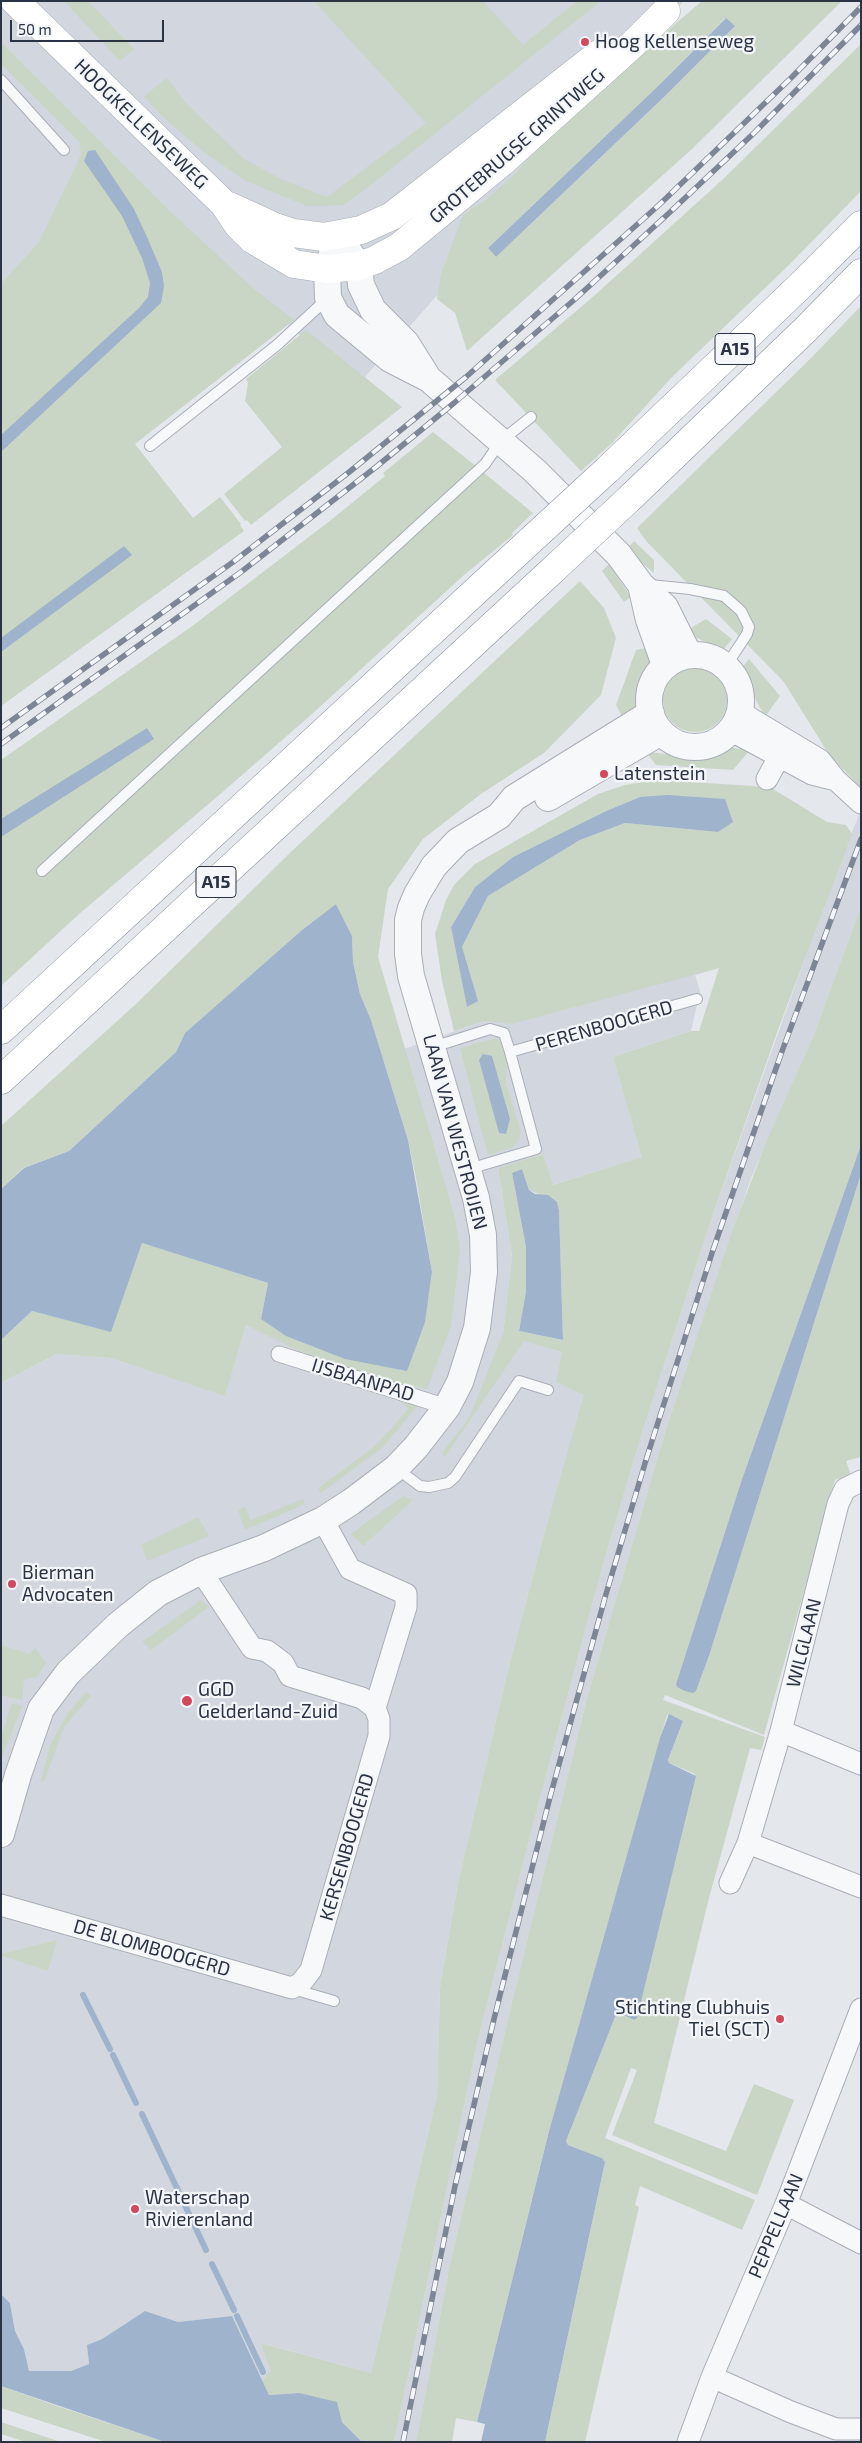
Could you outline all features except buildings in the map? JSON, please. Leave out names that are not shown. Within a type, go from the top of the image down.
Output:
[{"type":"main road","name":"HOOGKELLENSEWEG","points":[[15,1],[224,204],[244,232],[269,251],[294,264],[327,269],[359,266]]},
{"type":"main road","name":"GROTEBRUGSE GRINTWEG","points":[[338,236],[361,230],[392,216],[608,47],[672,6]]},
{"type":"main road","name":"GROTEBRUGSE GRINTWEG","points":[[359,266],[399,247],[501,163],[632,45],[672,6]]},
{"type":"main road","name":"HOOGKELLENSEWEG","points":[[224,204],[259,221],[293,233],[324,237],[338,236]]},
{"type":"main road","name":"A15","points":[[1,1030],[607,470],[861,225]]},
{"type":"main road","name":"A15","points":[[1,1080],[632,497],[805,330],[861,273]]},
{"type":"street","points":[[338,236],[359,266],[361,285],[373,310],[406,343],[429,379]]},
{"type":"street","points":[[338,236],[327,269],[328,298],[337,315],[362,338],[390,359],[429,379],[535,471],[619,556],[641,585],[664,607],[689,655]]},
{"type":"street","points":[[641,585],[649,620],[666,665]]},
{"type":"street","points":[[689,655],[709,657],[726,666],[733,674],[741,692],[735,721],[717,741],[700,746],[675,742],[656,722],[649,700],[651,687],[657,675],[666,665],[689,655]]},
{"type":"street","points":[[735,721],[783,748],[820,760],[836,780],[861,803]]},
{"type":"street","name":"LAAN VAN WESTROIJEN","points":[[1,1834],[14,1774],[41,1709],[68,1673],[148,1599],[201,1571],[264,1548],[324,1520],[351,1502],[396,1468],[447,1407],[460,1382],[471,1350],[480,1310],[484,1272],[483,1235],[468,1170],[411,976],[408,954],[408,920],[411,908],[425,879],[444,854],[458,841],[499,816],[514,798],[656,722]]},
{"type":"street","points":[[767,779],[783,748]]},
{"type":"street","points":[[783,748],[812,774],[836,780]]},
{"type":"street","name":"IJSBAANPAD","points":[[279,1354],[447,1407]]},
{"type":"street","name":"WILGLAAN","points":[[730,1883],[748,1843],[782,1731],[838,1504],[845,1489],[861,1481]]},
{"type":"street","name":"KERSENBOOGERD","points":[[296,1986],[311,1970],[380,1736],[379,1719],[375,1708],[406,1607],[406,1594],[350,1569],[324,1520]]},
{"type":"street","points":[[201,1571],[252,1648],[267,1650],[283,1663],[290,1676],[362,1698],[375,1708]]},
{"type":"street","points":[[782,1731],[861,1764]]},
{"type":"street","points":[[748,1843],[861,1887]]},
{"type":"street","name":"DE BLOMBOOGERD","points":[[1,1905],[296,1986]]},
{"type":"street","name":"PEPPELLAAN","points":[[688,2442],[712,2378],[786,2204],[852,2057],[861,2009]]},
{"type":"street","points":[[786,2204],[861,2243]]},
{"type":"street","points":[[712,2378],[836,2429],[861,2429]]},
{"type":"lane","points":[[1,80],[64,150]]},
{"type":"lane","points":[[150,446],[277,345],[328,298]]},
{"type":"lane","points":[[42,870],[485,464],[501,442],[531,417]]},
{"type":"lane","points":[[641,585],[690,589],[724,596],[741,611],[749,628],[726,666]]},
{"type":"lane","name":"PERENBOOGERD","points":[[510,1052],[697,999]]},
{"type":"lane","name":"PERENBOOGERD","points":[[432,1047],[490,1029],[504,1033],[510,1052],[536,1149],[468,1170]]},
{"type":"lane","points":[[396,1468],[420,1486],[429,1488],[448,1483],[455,1477],[519,1381],[548,1390]]},
{"type":"lane","points":[[296,1986],[334,2001]]},
{"type":"shaded area","points":[[1,1],[683,1],[595,117],[356,387],[102,153],[1,309]]},
{"type":"shaded area","points":[[861,810],[861,906],[813,1037],[751,1178],[666,1429],[587,1698],[450,2264],[416,2442],[394,2442],[478,2039],[541,1794],[604,1561],[642,1433],[713,1214],[839,864]]},
{"type":"shaded area","points":[[719,968],[695,975],[700,991],[691,1031],[613,1057],[643,1157],[552,1185],[543,1154],[498,1169],[512,1256],[503,1334],[562,1352],[557,1382],[585,1395],[544,1534],[508,1670],[458,1883],[440,1987],[437,2096],[371,2373],[262,2343],[272,2371],[262,2381],[232,2316],[178,2322],[145,2311],[102,2339],[91,2343],[88,2356],[89,2364],[71,2371],[28,2371],[24,2349],[15,2331],[10,2303],[1,2294],[1,1383],[56,1354],[111,1358],[225,1395],[246,1325],[401,1384],[455,1217],[404,1049],[484,1021]]},
{"type":"green space","points":[[64,1],[88,1],[134,49],[120,61]]},
{"type":"green space","points":[[314,1],[483,1],[523,45],[577,1],[601,1],[362,192],[343,205],[307,206],[246,181],[205,153],[163,117],[144,96],[167,78],[186,103],[244,159],[283,180],[327,197],[426,123]]},
{"type":"green space","points":[[702,1],[842,1],[692,149],[467,351],[455,313],[437,299],[441,274],[463,215],[484,201],[514,175],[552,130]],"holes":[[[725,18],[734,27],[664,97],[496,257],[488,248],[655,89]]]},
{"type":"green space","points":[[1,42],[174,215],[253,288],[294,320],[135,444],[193,518],[220,497],[241,524],[244,531],[1,706],[1,284],[39,242],[81,155],[79,142],[1,64]]},
{"type":"green space","points":[[861,44],[861,191],[790,264],[672,377],[612,443],[581,471],[495,380],[595,295],[721,181]]},
{"type":"green space","points":[[861,306],[861,788],[828,753],[784,682],[647,542],[637,528],[811,358]]},
{"type":"green space","points":[[306,330],[402,407],[251,525],[247,520],[245,521],[224,494],[282,447],[245,401],[248,383],[246,379]]},
{"type":"green space","points":[[433,432],[477,467],[37,870],[42,876],[483,472],[533,513],[512,533],[513,535],[464,575],[312,714],[78,915],[1,986],[1,760],[195,624],[331,520],[385,476],[383,473]]},
{"type":"green space","points":[[634,541],[654,560],[654,573],[626,550]]},
{"type":"green space","points":[[609,564],[631,597],[624,602],[602,571]]},
{"type":"green space","points":[[580,581],[604,608],[616,638],[601,695],[544,753],[481,794],[423,839],[388,889],[378,957],[455,1217],[460,1250],[451,1326],[427,1389],[401,1384],[299,1351],[246,1325],[225,1396],[111,1358],[56,1354],[1,1383],[1,1340],[32,1311],[109,1331],[142,1243],[268,1283],[261,1319],[425,1322],[432,1272],[408,1140],[371,1020],[360,994],[353,962],[352,936],[336,904],[302,930],[185,1033],[176,1052],[69,1151],[23,1168],[1,1189],[1,1126],[136,1004],[294,849]]},
{"type":"green space","points":[[706,619],[732,639],[723,650],[684,632]]},
{"type":"green space","points":[[654,646],[650,671],[638,707],[624,720],[616,705],[636,650]]},
{"type":"green space","points":[[749,659],[780,696],[765,717],[740,670]]},
{"type":"green space","points":[[695,668],[707,670],[718,677],[725,688],[727,700],[725,712],[718,723],[707,730],[695,732],[683,730],[672,723],[665,712],[663,700],[665,688],[672,677],[683,670]]},
{"type":"green space","points":[[726,747],[750,750],[733,770],[656,765],[646,752],[699,757]]},
{"type":"green space","points":[[657,780],[773,789],[827,822],[846,825],[852,834],[779,1027],[713,1214],[642,1433],[604,1561],[541,1794],[478,2039],[394,2442],[362,2442],[342,2422],[299,2393],[269,2395],[262,2381],[271,2371],[261,2343],[371,2373],[437,2096],[440,1987],[458,1883],[508,1670],[544,1534],[584,1395],[556,1382],[562,1352],[524,1341],[445,1457],[442,1453],[469,1418],[503,1334],[512,1256],[498,1168],[543,1154],[553,1185],[642,1157],[613,1057],[691,1031],[699,1031],[719,968],[512,1024],[484,1021],[454,1031],[442,981],[435,934],[446,900],[454,885],[475,864],[598,794],[625,785]],"holes":[[[640,797],[718,832],[625,823],[580,840],[488,896],[462,947],[467,1006],[451,927],[475,887],[513,857],[606,811]],[[522,1169],[529,1190],[557,1202],[559,1210],[563,1340],[519,1331],[526,1291],[526,1247],[512,1173]]]},
{"type":"green space","points":[[861,906],[861,1145],[741,1482],[676,1684],[696,1691],[709,1656],[861,1174],[861,1457],[846,1461],[851,1475],[835,1480],[764,1735],[665,1695],[663,1700],[765,1737],[761,1750],[750,1748],[708,1902],[654,2123],[726,2151],[754,2084],[794,2100],[757,2195],[612,2135],[637,2070],[631,2068],[605,2138],[755,2200],[742,2230],[640,2186],[635,2205],[639,2207],[585,2442],[545,2442],[605,2162],[602,2158],[568,2145],[566,2141],[615,2017],[620,2013],[634,2020],[695,1774],[669,1763],[668,1760],[683,1721],[667,1715],[549,2131],[477,2422],[456,2418],[452,2442],[416,2442],[450,2264],[587,1698],[666,1429],[734,1226],[767,1140],[813,1037]]},
{"type":"green space","points":[[496,1038],[504,1045],[509,1065],[506,1072],[506,1085],[521,1132],[519,1140],[512,1148],[488,1155],[460,1048]]},
{"type":"green space","points":[[398,1398],[419,1404],[383,1447],[321,1493],[318,1488],[369,1451],[395,1425],[408,1408]]},
{"type":"green space","points":[[403,1496],[413,1500],[363,1546],[351,1534]]},
{"type":"green space","points":[[303,1499],[305,1504],[245,1530],[238,1510],[245,1507],[251,1520]]},
{"type":"green space","points":[[198,1517],[209,1536],[147,1561],[141,1545]]},
{"type":"green space","points":[[201,1600],[209,1607],[151,1650],[142,1642]]},
{"type":"green space","points":[[1,1645],[29,1654],[35,1648],[46,1663],[38,1676],[24,1680],[22,1700],[1,1695]]},
{"type":"green space","points":[[86,1692],[91,1696],[64,1727],[44,1782],[41,1781],[50,1745],[68,1713]]},
{"type":"green space","points":[[12,1703],[22,1706],[2,1757],[1,1737]]},
{"type":"green space","points":[[57,1940],[48,1971],[3,1956],[1,1959],[1,1954]]},
{"type":"green space","points":[[1,2386],[165,2442],[106,2442],[1,2408]]},
{"type":"green space","points":[[1,2422],[61,2442],[26,2442],[1,2434]]},
{"type":"water","points":[[726,18],[735,26],[664,97],[496,257],[488,248],[655,89]]},
{"type":"water","points":[[95,150],[134,209],[147,237],[162,272],[164,286],[161,303],[1,452],[1,435],[139,308],[148,297],[150,283],[142,258],[122,216],[84,161],[88,151]]},
{"type":"water","points":[[124,546],[132,555],[1,652],[1,638]]},
{"type":"water","points":[[147,728],[154,739],[1,837],[1,819]]},
{"type":"water","points":[[667,795],[725,799],[733,822],[718,832],[625,823],[580,840],[488,896],[462,947],[478,1001],[467,1007],[451,927],[475,887],[513,857],[606,811],[640,797]]},
{"type":"water","points":[[336,904],[352,936],[353,962],[360,994],[371,1020],[408,1140],[432,1272],[425,1322],[407,1371],[345,1359],[286,1336],[261,1319],[268,1283],[142,1243],[111,1332],[32,1311],[1,1340],[1,1189],[24,1168],[69,1151],[176,1052],[185,1033],[302,930]]},
{"type":"water","points":[[483,1054],[492,1056],[510,1119],[506,1134],[499,1133],[479,1060]]},
{"type":"water","points":[[861,1145],[861,1174],[709,1656],[696,1691],[693,1693],[685,1691],[677,1687],[676,1684],[741,1482]]},
{"type":"water","points":[[522,1169],[529,1190],[535,1194],[548,1195],[557,1202],[559,1210],[563,1340],[519,1331],[526,1291],[526,1247],[512,1173]]},
{"type":"water","points":[[669,1714],[683,1721],[668,1760],[669,1763],[696,1776],[637,2018],[634,2020],[620,2013],[615,2017],[566,2141],[568,2145],[602,2158],[605,2162],[545,2442],[481,2442],[485,2424],[477,2422],[549,2131],[660,1738]]},
{"type":"water","points":[[1,2294],[10,2303],[15,2331],[24,2349],[29,2371],[71,2371],[89,2364],[87,2345],[102,2339],[145,2311],[178,2322],[232,2316],[269,2395],[299,2393],[337,2402],[342,2422],[362,2442],[165,2442],[1,2386]]},
{"type":"waterway","points":[[83,1995],[110,2049]]},
{"type":"waterway","points":[[113,2055],[136,2103]]},
{"type":"waterway","points":[[142,2114],[206,2250]]},
{"type":"waterway","points":[[212,2264],[234,2310]]},
{"type":"waterway","points":[[237,2316],[263,2372]]},
{"type":"railway","points":[[1,728],[233,562],[348,473],[466,377],[659,205],[791,78],[861,7]]},
{"type":"railway","points":[[1,744],[241,572],[376,467],[454,403],[574,300],[668,214],[754,133],[861,25]]},
{"type":"railway","points":[[403,2442],[455,2186],[494,2019],[550,1797],[606,1594],[646,1460],[713,1250],[781,1054],[861,839]]},
{"type":"place","name":"Hoog Kellenseweg","points":[[585,42]]},
{"type":"place","name":"Latenstein","points":[[604,774]]},
{"type":"place","name":"Bierman Advocaten","points":[[12,1584]]},
{"type":"place","name":"GGD Gelderland-Zuid","points":[[187,1701]]},
{"type":"place","name":"Stichting Clubhuis Tiel (SCT)","points":[[780,2019]]},
{"type":"place","name":"Waterschap Rivierenland","points":[[135,2209]]}]
